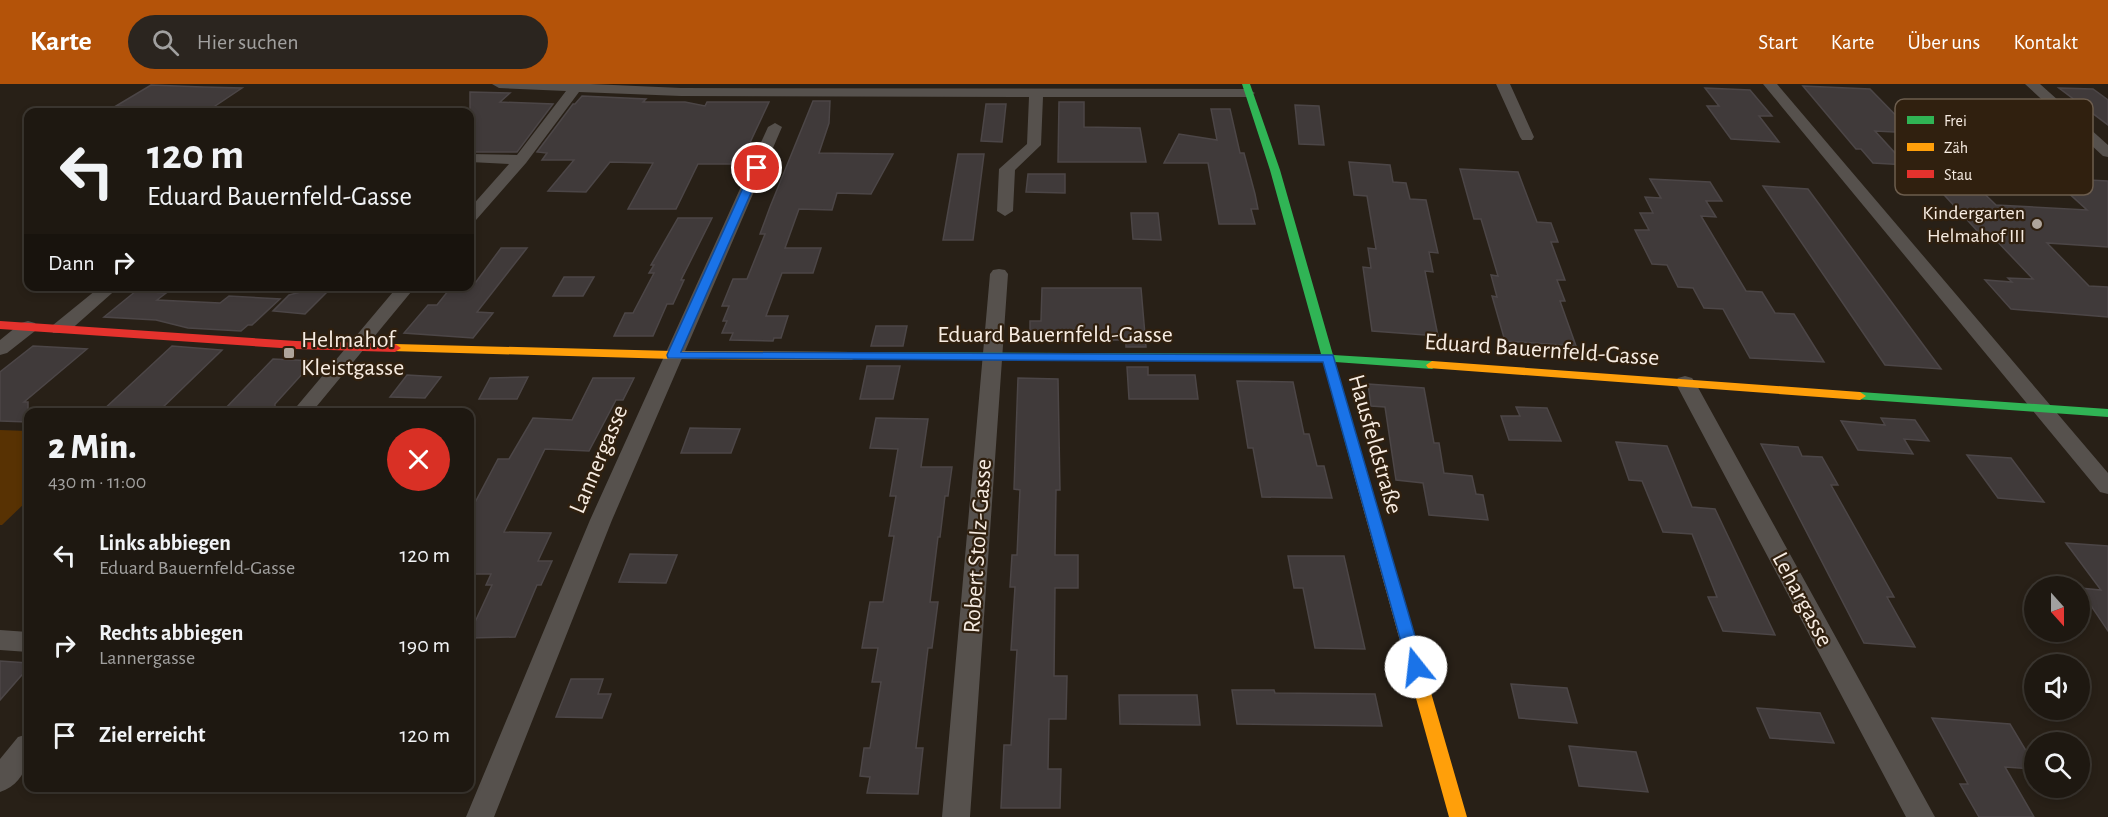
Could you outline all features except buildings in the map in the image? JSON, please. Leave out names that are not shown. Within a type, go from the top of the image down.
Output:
[{"type":"street","points":[[499,84],[681,92],[1036,93],[1247,88]]},
{"type":"street","points":[[1503,84],[1527,137]]},
{"type":"street","points":[[1770,84],[2108,487]]},
{"type":"street","points":[[2032,84],[2049,99]]},
{"type":"street","points":[[474,213],[521,160],[577,86]]},
{"type":"street","name":"Hausfeldstraße","points":[[1247,88],[1275,170],[1458,817]]},
{"type":"street","points":[[1005,211],[1007,169],[1034,145],[1036,93]]},
{"type":"street","name":"Lannergasse","points":[[480,817],[601,520],[775,127]]},
{"type":"street","points":[[2093,139],[2108,153]]},
{"type":"street","points":[[474,158],[521,160]]},
{"type":"street","name":"Robert Stolz-Gasse","points":[[956,817],[999,274]]},
{"type":"street","points":[[60,329],[106,291]]},
{"type":"street","points":[[305,408],[404,291]]},
{"type":"street","name":"Eduard Bauernfeld-Gasse","points":[[0,325],[296,345],[673,355],[1328,358],[2108,412]]},
{"type":"street","points":[[0,349],[28,327]]},
{"type":"street","name":"Lehargasse","points":[[1685,382],[1921,817]]},
{"type":"street","points":[[0,640],[24,642]]},
{"type":"street","points":[[0,780],[24,750]]},
{"type":"shaded area","points":[[0,430],[24,431],[24,504],[0,525]]},
{"type":"traffic: fast","points":[[1246,84],[1275,170],[1359,468]]},
{"type":"traffic: fast","points":[[852,356],[1328,358],[1432,365]]},
{"type":"traffic: fast","points":[[1860,396],[2108,413]]},
{"type":"traffic: slow","points":[[395,348],[673,355],[852,356]]},
{"type":"traffic: slow","points":[[1432,365],[1860,396]]},
{"type":"traffic: slow","points":[[1359,468],[1458,817]]},
{"type":"traffic: jam","points":[[0,325],[296,345],[395,348]]},
{"type":"place","name":"Kindergarten Helmahof III","points":[[2037,224]]},
{"type":"place","name":"Helmahof Kleistgasse","points":[[289,353]]},
{"type":"route","points":[[757,168],[673,355],[1328,358],[1416,667]]}]
